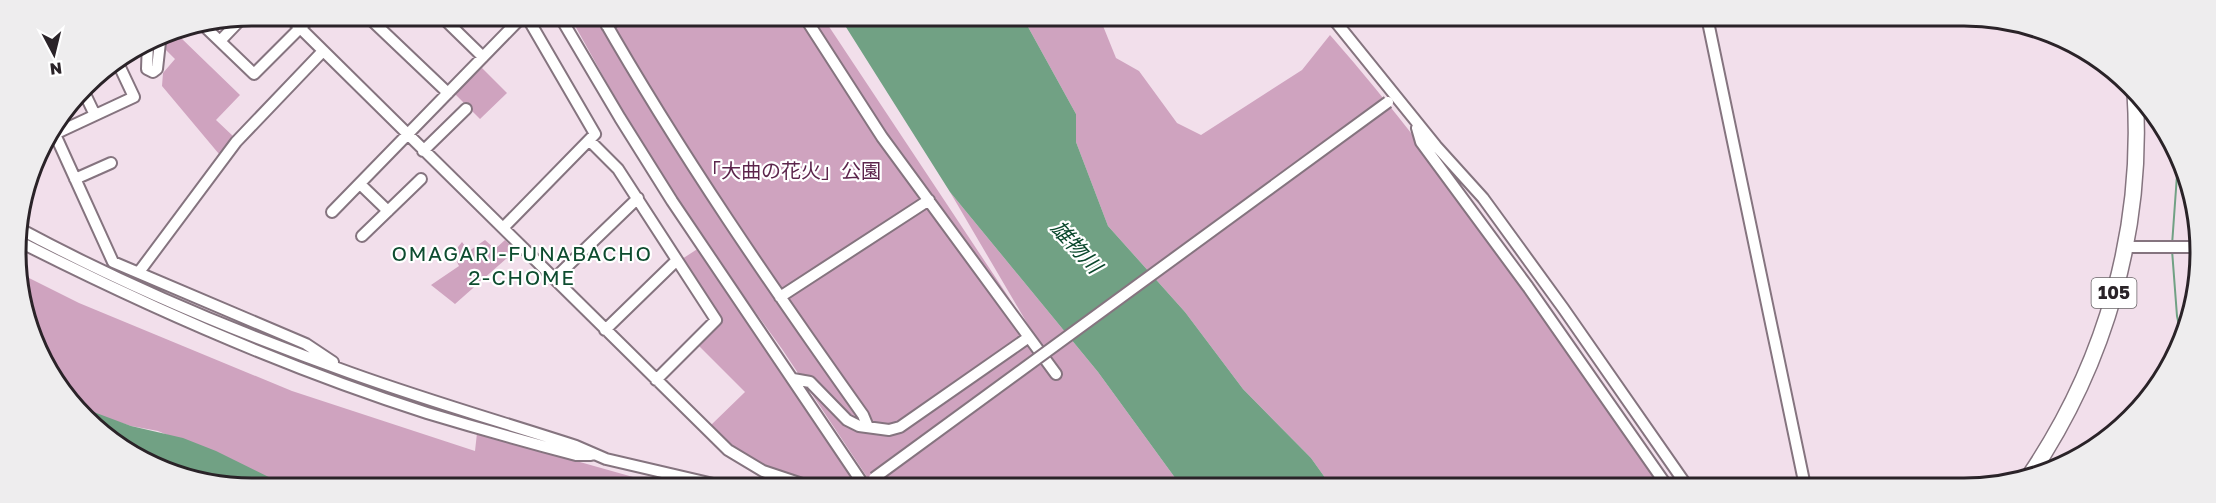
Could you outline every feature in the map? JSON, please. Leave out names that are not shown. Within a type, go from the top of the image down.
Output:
[{"type":"highway","name":"105","points":[[2037,466],[2053,442],[2091,362],[2106,322],[2127,247],[2134,188],[2136,104]]},
{"type":"street","points":[[220,41],[234,26]]},
{"type":"street","points":[[378,26],[448,93]]},
{"type":"street","points":[[451,26],[483,57]]},
{"type":"street","points":[[332,212],[513,26]]},
{"type":"street","points":[[503,228],[595,134],[532,26]]},
{"type":"street","points":[[566,26],[672,201],[857,478]]},
{"type":"street","points":[[607,26],[693,169],[863,415],[868,427]]},
{"type":"street","points":[[810,26],[882,137],[1056,374]]},
{"type":"street","points":[[1338,26],[1391,99],[1414,120],[1483,198],[1681,478]]},
{"type":"street","points":[[1709,26],[1803,478]]},
{"type":"street","points":[[208,30],[254,74],[300,28],[728,450],[763,471],[784,478]]},
{"type":"street","points":[[148,51],[147,69],[153,72],[157,69],[160,45]]},
{"type":"street","points":[[138,272],[236,142],[323,51]]},
{"type":"street","points":[[62,129],[134,97],[120,68]]},
{"type":"street","points":[[87,97],[95,115]]},
{"type":"street","points":[[874,478],[1391,99]]},
{"type":"street","points":[[423,151],[466,109]]},
{"type":"street","points":[[1414,120],[1421,142],[1528,287],[1661,478]]},
{"type":"street","points":[[589,140],[618,169],[716,320],[656,380]]},
{"type":"street","points":[[55,141],[75,179],[109,254],[115,262],[306,344],[351,373]]},
{"type":"street","points":[[75,179],[111,163]]},
{"type":"street","points":[[362,236],[421,179]]},
{"type":"street","points":[[360,184],[388,211]]},
{"type":"street","points":[[554,279],[638,198]]},
{"type":"street","points":[[780,297],[929,200]]},
{"type":"street","points":[[26,232],[109,274],[232,327],[351,373],[566,443],[606,459],[688,478]]},
{"type":"street","points":[[26,245],[146,303],[318,374],[426,412],[548,448],[576,456],[595,455]]},
{"type":"street","points":[[2127,247],[2190,247]]},
{"type":"street","points":[[605,330],[677,260]]},
{"type":"street","points":[[109,274],[115,262]]},
{"type":"street","points":[[793,379],[810,382],[847,420],[859,426],[889,430],[900,427],[1029,337]]},
{"type":"green space","name":"「大曲の花火」公園","points":[[575,26],[829,26],[1037,340],[950,192],[1098,372],[1175,478],[868,478],[782,349],[697,231],[631,126]]},
{"type":"green space","points":[[1028,26],[1103,26],[1116,58],[1139,71],[1177,123],[1201,135],[1302,70],[1330,35],[1419,143],[1461,199],[1655,478],[1325,478],[1311,458],[1243,389],[1185,312],[1108,226],[1076,142],[1076,114]]},
{"type":"green space","points":[[180,37],[240,95],[216,120],[234,137],[219,154],[162,86],[163,73],[175,59],[163,47],[164,44]]},
{"type":"green space","points":[[482,68],[507,93],[480,119],[455,94]]},
{"type":"green space","points":[[485,240],[495,249],[505,240],[513,248],[505,256],[507,258],[455,304],[431,285],[459,266],[454,256],[462,242],[469,251]]},
{"type":"green space","points":[[699,248],[852,478],[790,477],[757,462],[710,426],[745,392],[698,345],[721,321],[682,259]]},
{"type":"green space","points":[[27,277],[79,303],[292,391],[475,451],[477,433],[637,478],[268,478],[158,431],[131,426],[95,414],[72,389],[49,351],[37,324]]},
{"type":"water","name":"雄物川","points":[[845,26],[1028,26],[1076,114],[1076,142],[1108,226],[1185,312],[1243,389],[1311,458],[1325,478],[1175,478],[1098,372],[950,192]]},
{"type":"water","points":[[93,412],[131,426],[183,438],[216,451],[271,478],[222,476],[179,466],[138,447],[114,431]]},
{"type":"waterway","points":[[2172,245],[2177,174]]},
{"type":"waterway","points":[[2172,250],[2179,324]]},
{"type":"district","name":"OMAGARI-FUNABACHO 2-CHOME","points":[[522,266]]}]
